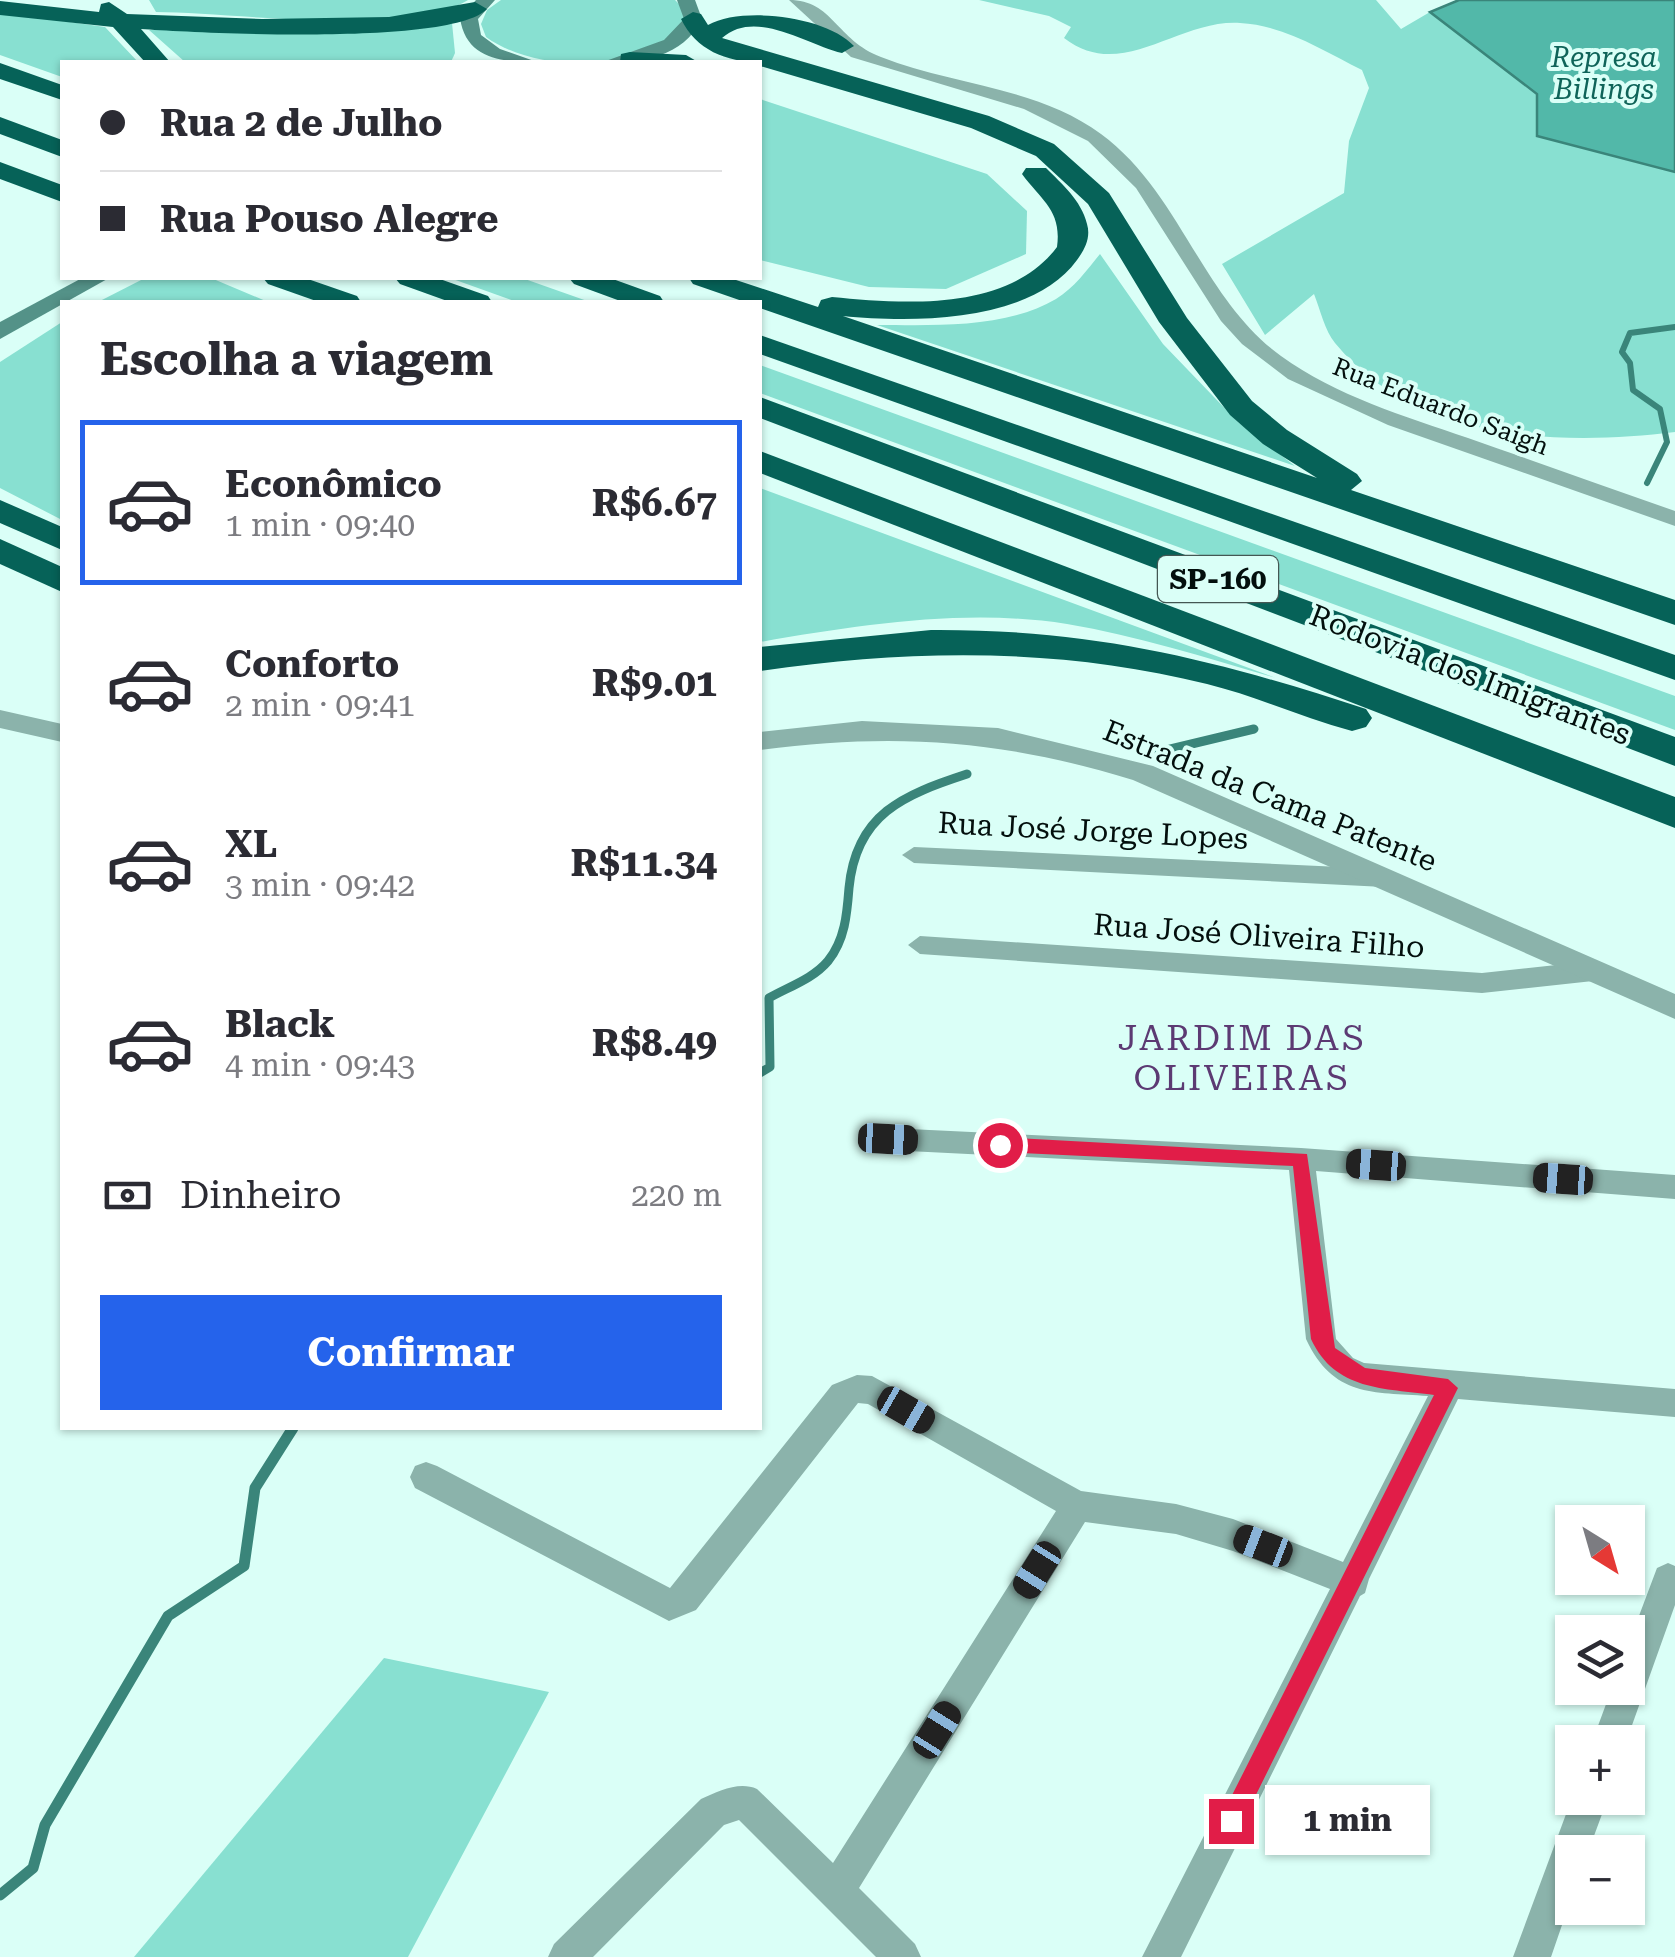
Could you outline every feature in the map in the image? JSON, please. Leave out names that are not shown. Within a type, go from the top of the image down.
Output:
[{"type":"highway","points":[[105,0],[110,12],[156,60]]},
{"type":"highway","points":[[0,8],[193,26],[386,25],[430,21],[481,4]]},
{"type":"highway","points":[[696,13],[725,26],[761,21],[804,29],[842,46]]},
{"type":"highway","points":[[696,13],[1045,150],[1099,199],[1174,322],[1241,408],[1324,469],[1472,545]]},
{"type":"highway","points":[[0,70],[60,92]]},
{"type":"highway","points":[[711,280],[826,306],[882,311],[945,309],[991,302],[1030,286],[1064,262],[1078,239],[1074,216],[1059,192],[1030,169],[998,152],[762,83]]},
{"type":"highway","points":[[0,125],[60,147]]},
{"type":"highway","points":[[0,170],[60,193]]},
{"type":"highway","points":[[284,280],[340,300]]},
{"type":"highway","points":[[416,280],[471,300]]},
{"type":"highway","points":[[590,280],[644,300]]},
{"type":"highway","points":[[711,280],[1675,613]]},
{"type":"highway","name":"SP-160","points":[[762,345],[1675,668]]},
{"type":"highway","name":"Rodovia dos Imigrantes","points":[[762,408],[1675,752]]},
{"type":"highway","points":[[762,462],[1675,813]]},
{"type":"highway","points":[[0,510],[60,539]]},
{"type":"highway","points":[[0,550],[60,580]]},
{"type":"highway","points":[[762,659],[908,641],[1014,640],[1108,650],[1214,673],[1675,823]]},
{"type":"main road","points":[[481,4],[468,28],[478,54],[516,60]]},
{"type":"main road","points":[[624,60],[675,42],[696,13]]},
{"type":"main road","points":[[0,314],[64,280]]},
{"type":"main road","points":[[0,332],[94,280]]},
{"type":"street","name":"Rua Eduardo Saigh","points":[[797,0],[825,17],[842,46],[866,58],[1034,107],[1095,138],[1132,171],[1247,338],[1292,372],[1410,425],[1675,519]]},
{"type":"street","points":[[0,718],[60,733]]},
{"type":"street","name":"Estrada da Cama Patente","points":[[762,741],[867,728],[942,727],[1036,742],[1143,773],[1675,1007]]},
{"type":"street","name":"Rua José Jorge Lopes","points":[[914,855],[1389,879]]},
{"type":"street","name":"Rua José Oliveira Filho","points":[[920,946],[1482,983],[1593,971]]},
{"type":"street","points":[[888,1139],[1301,1159],[1675,1187]]},
{"type":"street","points":[[1301,1159],[1320,1339],[1328,1354],[1362,1377],[1448,1388],[1675,1403]]},
{"type":"street","points":[[1161,1957],[1354,1582],[1448,1388]]},
{"type":"street","points":[[426,1478],[668,1604],[684,1598],[842,1395],[858,1389],[872,1390],[1077,1506],[1176,1519],[1354,1582]]},
{"type":"street","points":[[837,1890],[1077,1506]]},
{"type":"street","points":[[1615,1725],[1668,1579]]},
{"type":"street","points":[[567,1957],[714,1811],[745,1801],[902,1957]]},
{"type":"street","points":[[1532,1957],[1584,1815]]},
{"type":"shaded area","points":[[149,0],[468,0],[440,11],[403,18],[317,20],[156,12]]},
{"type":"shaded area","points":[[501,0],[675,0],[683,8],[685,21],[668,39],[645,52],[618,60],[549,60],[507,49],[486,37],[481,24],[487,10]]},
{"type":"shaded area","points":[[979,0],[1376,0],[1401,29],[1430,12],[1537,94],[1537,136],[1675,172],[1675,432],[1585,438],[1538,436],[1492,430],[1447,418],[1406,401],[1368,376],[1331,338],[1314,294],[1265,335],[1222,264],[1344,193],[1349,141],[1369,88],[1362,70],[1288,34],[1240,23],[1217,24],[1129,52],[1107,54],[1086,50],[1064,38],[1071,27],[1049,16]]},
{"type":"shaded area","points":[[0,12],[105,27],[136,60],[60,60],[60,76],[0,55]]},
{"type":"shaded area","points":[[452,23],[455,53],[452,60],[183,60],[149,30]]},
{"type":"shaded area","points":[[762,100],[987,174],[1027,211],[1026,254],[946,289],[869,287],[762,260]]},
{"type":"shaded area","points":[[1100,254],[1163,344],[1238,422],[1295,466],[877,325],[969,323],[1015,316],[1063,295]]},
{"type":"shaded area","points":[[141,280],[216,280],[263,300],[102,300]]},
{"type":"shaded area","points":[[456,280],[528,280],[584,300],[511,300]]},
{"type":"shaded area","points":[[60,323],[60,519],[0,488],[0,362]]},
{"type":"shaded area","points":[[762,366],[1675,696],[1675,730],[762,394]]},
{"type":"shaded area","points":[[762,489],[1276,678],[1120,635],[1029,619],[952,618],[762,642]]},
{"type":"shaded area","points":[[384,1658],[549,1692],[408,1957],[134,1957]]},
{"type":"water","name":"Represa Billings","points":[[1459,0],[1675,0],[1675,172],[1537,136],[1537,94],[1430,12]]},
{"type":"waterway","points":[[1647,483],[1667,442],[1660,409],[1633,390],[1630,363],[1622,352],[1630,333],[1675,327]]},
{"type":"waterway","points":[[1158,752],[1254,729]]},
{"type":"waterway","points":[[762,1072],[770,1067],[769,998],[815,973],[834,953],[844,926],[853,863],[861,842],[873,825],[903,800],[967,774]]},
{"type":"waterway","points":[[0,1895],[33,1868],[45,1825],[168,1616],[244,1566],[255,1488],[292,1430]]},
{"type":"district","name":"JARDIM DAS OLIVEIRAS","points":[[1242,1058]]},
{"type":"route","points":[[1000,1145],[1301,1159],[1320,1339],[1328,1354],[1342,1368],[1362,1377],[1448,1388],[1231,1821]]}]
